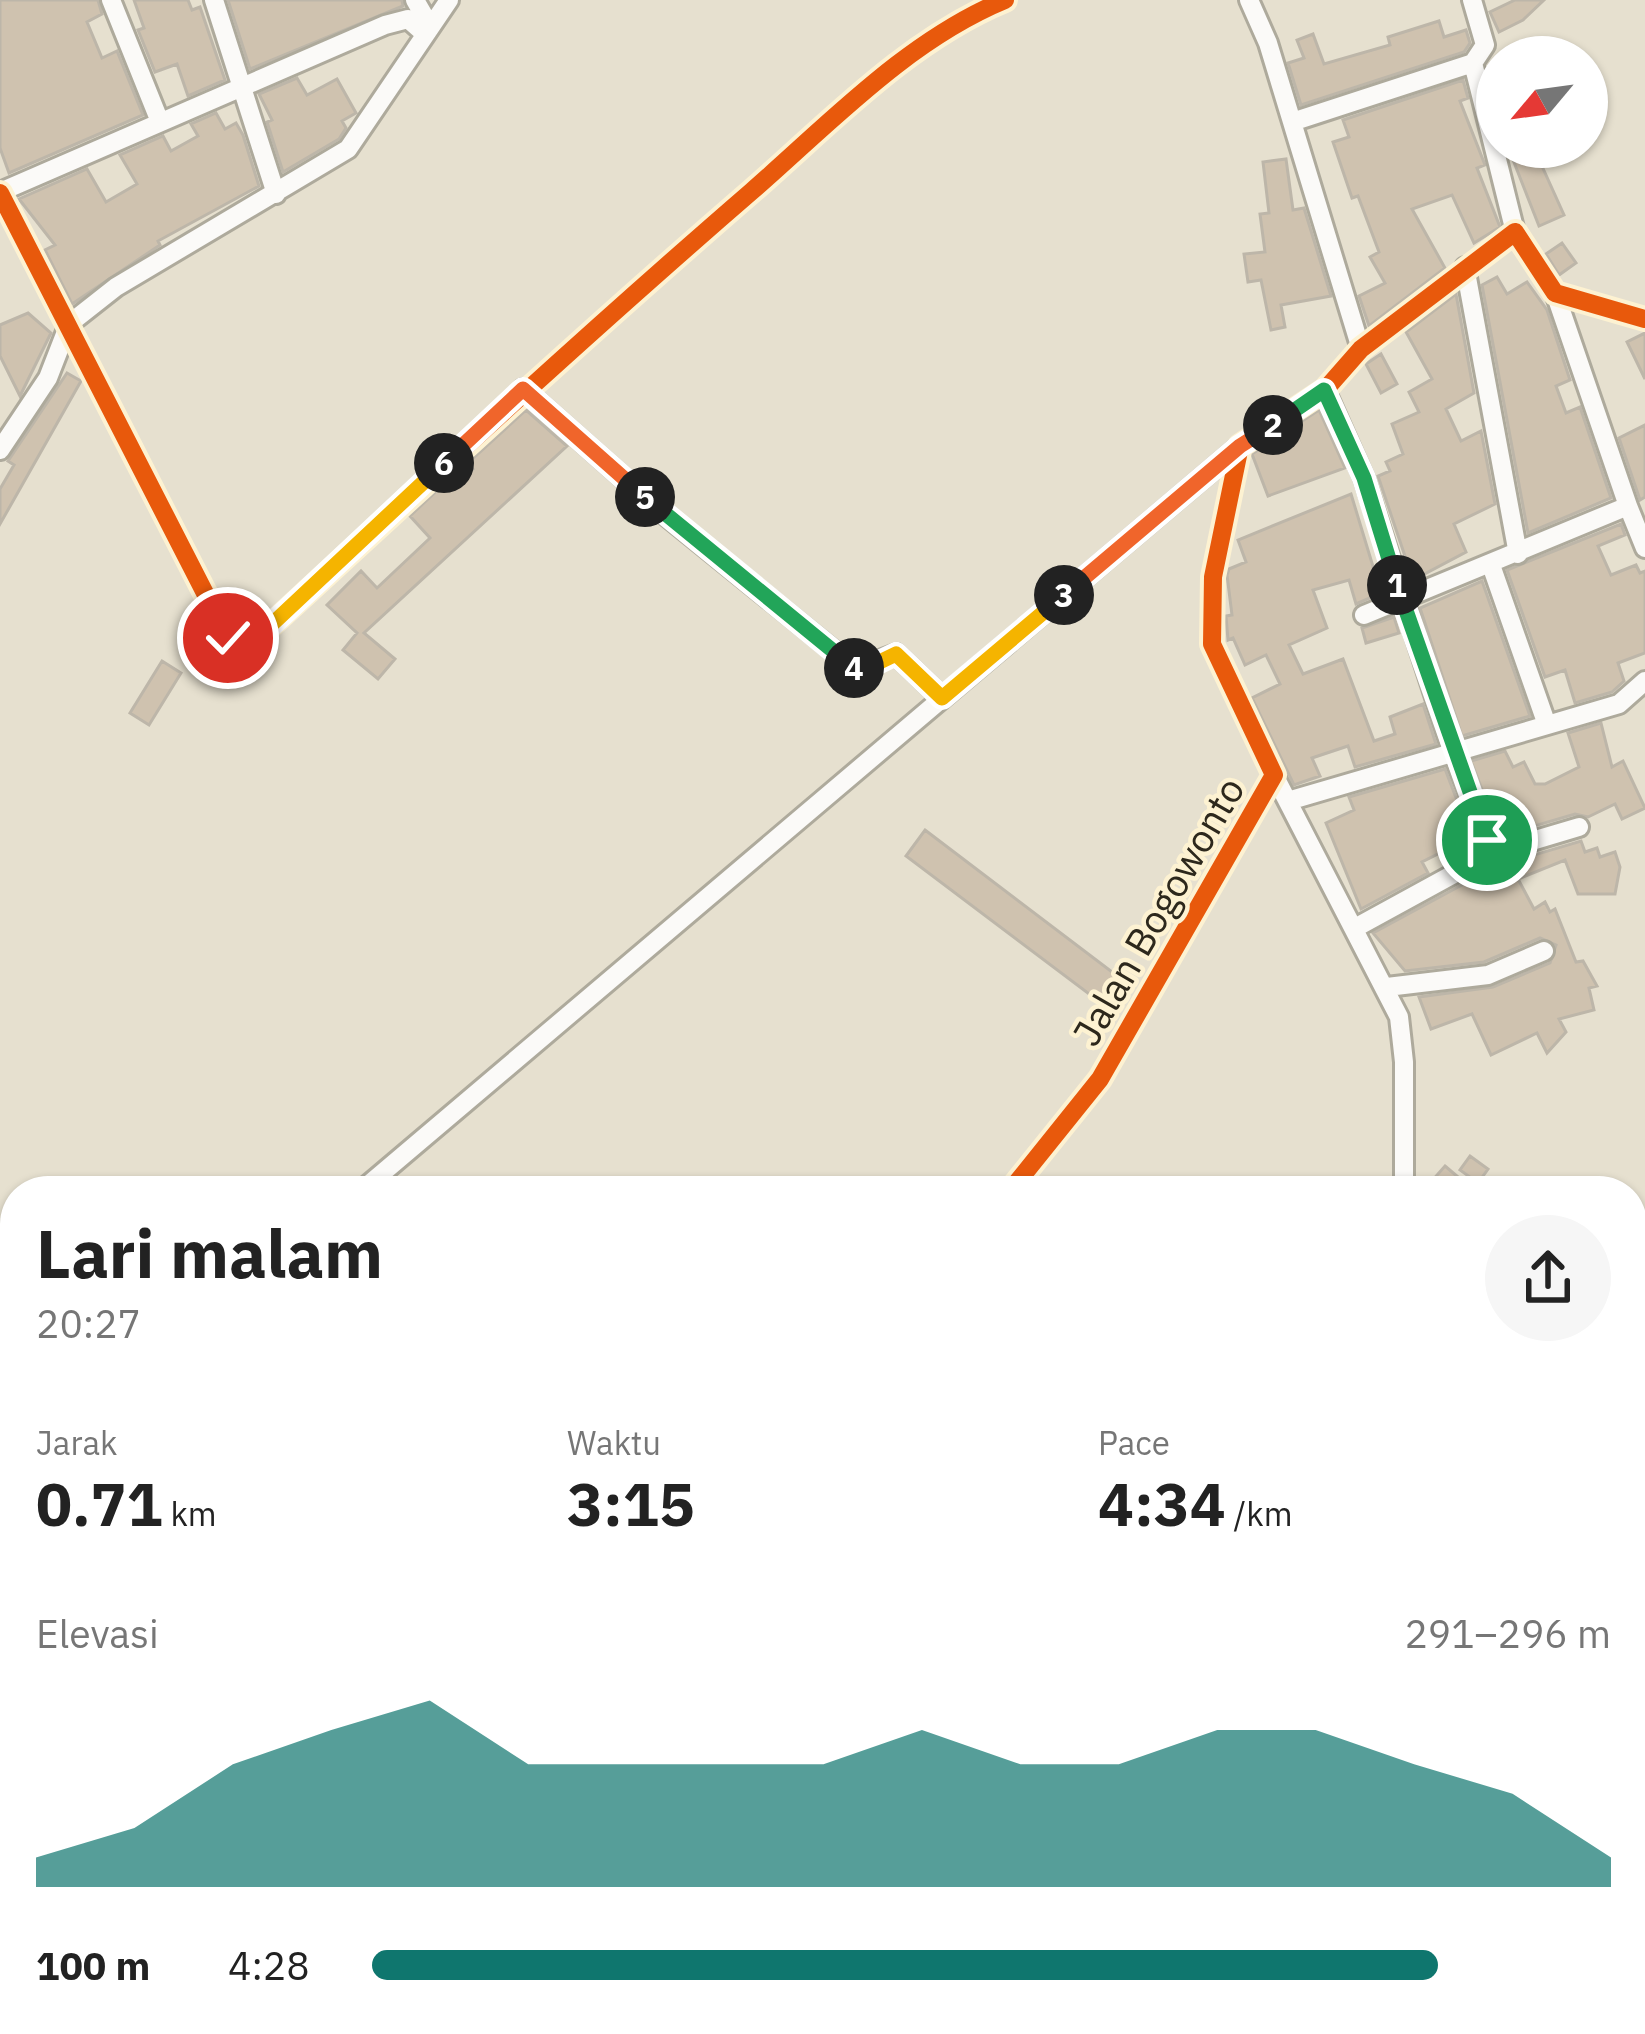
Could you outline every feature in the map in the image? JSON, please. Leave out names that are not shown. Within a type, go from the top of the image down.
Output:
[{"type":"street","points":[[111,0],[160,122]]},
{"type":"street","points":[[415,0],[427,30]]},
{"type":"street","points":[[0,450],[48,378],[69,324],[116,287],[348,149],[448,0]]},
{"type":"street","points":[[427,30],[412,20],[398,21],[0,192],[20,239],[236,647],[253,642],[523,389],[943,29],[1004,0]]},
{"type":"street","points":[[1249,0],[1292,122],[1361,350]]},
{"type":"street","points":[[1292,122],[1472,63],[1485,45],[1472,0]]},
{"type":"street","points":[[216,1],[277,194]]},
{"type":"street","points":[[1472,63],[1515,232],[1555,293],[1645,548]]},
{"type":"street","points":[[379,1176],[1240,446],[1324,390],[1361,350],[1515,232]]},
{"type":"street","points":[[0,248],[20,239]]},
{"type":"street","points":[[1465,267],[1518,554]]},
{"type":"street","points":[[1555,293],[1645,319]]},
{"type":"street","points":[[523,389],[664,514],[856,669],[896,654],[942,698]]},
{"type":"street","points":[[1324,390],[1364,478],[1453,753],[1492,853]]},
{"type":"street","name":"Jalan Bogowonto","points":[[1022,1176],[1100,1079],[1274,775],[1214,653],[1210,633],[1213,577],[1240,446]]},
{"type":"street","points":[[1364,615],[1628,506]]},
{"type":"street","points":[[1492,565],[1547,725]]},
{"type":"street","points":[[1288,801],[1619,704],[1645,681]]},
{"type":"street","points":[[1274,775],[1387,987],[1403,1036],[1404,1176]]},
{"type":"street","points":[[1355,928],[1492,853],[1579,826]]},
{"type":"street","points":[[1387,987],[1488,975],[1544,951]]},
{"type":"building","points":[[0,0],[98,0],[102,14],[87,22],[102,58],[117,51],[143,115],[9,173],[0,148]]},
{"type":"building","points":[[134,0],[188,0],[192,10],[200,7],[225,80],[188,96],[177,64],[155,72],[138,30],[144,28]]},
{"type":"building","points":[[228,0],[402,0],[403,6],[250,69]]},
{"type":"building","points":[[1515,0],[1544,0],[1523,20],[1499,32],[1490,12]]},
{"type":"building","points":[[1439,21],[1444,37],[1466,30],[1470,43],[1464,52],[1301,105],[1288,63],[1304,58],[1297,40],[1313,34],[1324,64],[1390,45],[1388,37]]},
{"type":"building","points":[[297,78],[307,95],[337,79],[356,113],[342,121],[346,128],[339,139],[283,172],[267,122],[272,120],[259,94]]},
{"type":"building","points":[[1463,80],[1468,98],[1460,101],[1476,142],[1476,168],[1500,227],[1474,243],[1452,195],[1412,209],[1445,268],[1369,326],[1359,296],[1385,283],[1370,257],[1379,252],[1358,196],[1352,198],[1333,142],[1349,137],[1343,120]]},
{"type":"building","points":[[216,113],[225,129],[236,123],[259,186],[158,241],[160,245],[72,304],[45,250],[55,245],[19,199],[87,169],[106,202],[137,184],[120,155],[163,136],[171,151],[198,136],[191,124]]},
{"type":"building","points":[[1286,159],[1293,210],[1304,208],[1331,296],[1281,305],[1285,327],[1271,330],[1261,280],[1248,282],[1244,254],[1265,252],[1260,214],[1269,213],[1263,162]]},
{"type":"building","points":[[1516,168],[1543,168],[1564,215],[1539,226]]},
{"type":"building","points":[[1562,243],[1576,263],[1559,275],[1546,254]]},
{"type":"building","points":[[1497,277],[1507,294],[1527,282],[1547,310],[1570,380],[1556,386],[1566,413],[1580,407],[1611,498],[1528,533],[1482,285]]},
{"type":"building","points":[[1456,294],[1474,393],[1446,409],[1461,441],[1481,431],[1495,504],[1454,524],[1466,552],[1413,580],[1378,476],[1390,471],[1386,462],[1403,454],[1392,424],[1419,412],[1409,392],[1432,379],[1406,332]]},
{"type":"building","points":[[28,313],[51,333],[20,396],[0,356],[0,325]]},
{"type":"building","points":[[1645,333],[1645,379],[1627,342]]},
{"type":"building","points":[[1381,354],[1397,384],[1381,393],[1366,364]]},
{"type":"building","points":[[67,373],[81,381],[0,524],[0,489],[14,465],[8,461]]},
{"type":"building","points":[[526,410],[567,446],[364,633],[395,659],[378,679],[343,650],[357,633],[327,605],[361,571],[377,588],[430,538],[410,516],[444,484],[450,490],[473,469],[468,463]]},
{"type":"building","points":[[1319,410],[1345,468],[1268,496],[1252,454]]},
{"type":"building","points":[[1645,425],[1645,497],[1640,500],[1619,438]]},
{"type":"building","points":[[1351,494],[1378,583],[1383,582],[1386,591],[1356,604],[1349,580],[1313,590],[1327,628],[1289,645],[1303,674],[1343,659],[1374,741],[1395,734],[1390,717],[1423,704],[1436,744],[1355,767],[1348,746],[1312,758],[1320,776],[1294,785],[1252,698],[1280,684],[1266,655],[1245,665],[1233,638],[1228,640],[1226,616],[1232,615],[1227,575],[1229,569],[1246,562],[1238,540]]},
{"type":"building","points":[[1621,524],[1625,535],[1598,546],[1611,575],[1636,565],[1640,573],[1645,571],[1645,653],[1618,663],[1624,681],[1612,692],[1575,703],[1565,670],[1545,677],[1507,570]]},
{"type":"building","points":[[1482,581],[1530,716],[1462,736],[1420,608]]},
{"type":"building","points":[[1394,617],[1399,633],[1366,643],[1362,628]]},
{"type":"building","points":[[204,621],[214,640],[202,646],[192,627]]},
{"type":"building","points":[[162,661],[181,673],[149,725],[130,713]]},
{"type":"building","points":[[1601,723],[1612,767],[1623,761],[1645,808],[1622,819],[1615,804],[1588,817],[1575,814],[1500,836],[1471,761],[1505,751],[1513,767],[1524,762],[1535,784],[1545,784],[1579,767],[1568,733]]},
{"type":"building","points":[[1445,769],[1475,847],[1456,858],[1450,848],[1422,862],[1428,873],[1361,909],[1326,823],[1354,810],[1349,797]]},
{"type":"building","points":[[925,830],[1124,981],[1105,1006],[906,856]]},
{"type":"building","points":[[1581,841],[1585,852],[1597,848],[1600,857],[1615,852],[1620,867],[1615,894],[1578,894],[1565,860],[1518,879],[1534,909],[1545,902],[1550,912],[1555,909],[1576,962],[1583,961],[1597,986],[1589,988],[1594,1010],[1559,1019],[1566,1032],[1547,1053],[1537,1033],[1491,1055],[1472,1014],[1431,1029],[1419,997],[1493,987],[1550,963],[1556,945],[1540,938],[1484,962],[1405,971],[1373,933],[1497,866]]},
{"type":"building","points":[[1470,1156],[1488,1169],[1483,1176],[1468,1176],[1460,1170]]},
{"type":"building","points":[[1445,1166],[1457,1176],[1436,1176]]},
{"type":"cycle path","points":[[0,193],[228,638],[240,647],[253,642],[871,85],[936,37],[1005,0]]},
{"type":"cycle path","points":[[1022,1176],[1100,1079],[1274,775],[1212,644],[1213,577],[1240,446],[1325,390],[1361,349],[1515,232],[1555,293],[1645,319]]},
{"type":"route","points":[[228,638],[236,647],[253,642],[523,389],[664,514],[856,669],[896,654],[942,698],[1240,446],[1324,390],[1364,478],[1402,603],[1487,840]]}]
